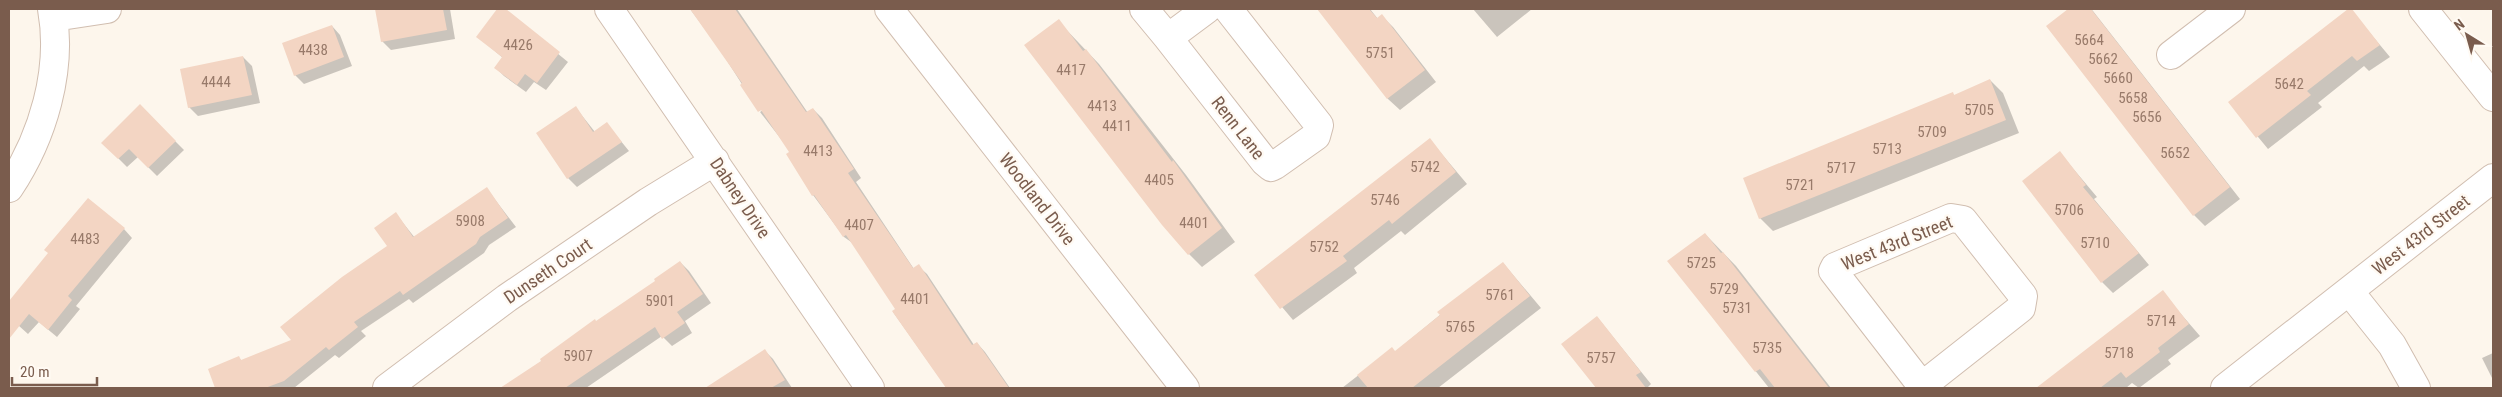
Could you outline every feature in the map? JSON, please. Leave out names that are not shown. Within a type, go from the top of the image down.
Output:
[{"type":"street","points":[[9,188],[42,121],[48,101],[54,59],[53,13],[107,9]]},
{"type":"street","name":"Dabney Drive","points":[[609,9],[870,388]]},
{"type":"street","name":"Woodland Drive","points":[[889,9],[1185,388]]},
{"type":"street","name":"Renn Lane","points":[[1144,9],[1265,162],[1270,166],[1275,165],[1316,136],[1319,125],[1228,9]]},
{"type":"street","points":[[1168,38],[1207,9]]},
{"type":"street","points":[[2171,55],[2231,9]]},
{"type":"street","points":[[2423,9],[2493,98]]},
{"type":"street","name":"Dunseth Court","points":[[387,388],[507,298],[664,191],[714,161]]},
{"type":"street","name":"West 43rd Street","points":[[2225,388],[2493,178]]},
{"type":"street","name":"West 43rd Street","points":[[1951,218],[1959,218],[1994,258],[2023,296],[2024,300],[2021,308],[1922,387],[1833,271],[1835,267],[1951,218]]},
{"type":"street","points":[[2349,291],[2392,345],[2416,388]]},
{"type":"building","points":[[375,9],[443,9],[447,30],[381,42]]},
{"type":"building","points":[[497,9],[506,9],[560,52],[537,83],[525,74],[517,85],[494,68],[502,57],[476,37]]},
{"type":"building","points":[[690,9],[735,9],[806,112],[813,108],[854,169],[848,173],[913,268],[919,264],[972,345],[977,342],[1009,388],[946,388],[892,311],[895,309],[846,235],[843,237],[814,195],[812,196],[786,154],[789,152],[761,110],[758,112],[740,85],[742,83]]},
{"type":"building","points":[[1317,9],[1369,9],[1377,18],[1382,14],[1425,70],[1387,99]]},
{"type":"building","points":[[2068,9],[2091,9],[2230,187],[2193,216],[2046,26]]},
{"type":"building","points":[[2348,9],[2352,9],[2380,45],[2357,61],[2352,56],[2307,91],[2311,95],[2256,138],[2228,102]]},
{"type":"building","points":[[1059,19],[1083,51],[1086,49],[1172,162],[1173,160],[1222,228],[1188,255],[1162,225],[1024,45]]},
{"type":"building","points":[[332,25],[344,57],[294,76],[282,43]]},
{"type":"building","points":[[243,56],[252,95],[188,108],[180,69]]},
{"type":"building","points":[[1990,79],[2006,120],[1759,219],[1743,178],[1953,92],[1954,95]]},
{"type":"building","points":[[140,104],[176,141],[148,168],[129,149],[118,159],[101,143]]},
{"type":"building","points":[[576,106],[593,132],[607,122],[622,142],[567,179],[536,133]]},
{"type":"building","points":[[1430,138],[1456,172],[1392,224],[1389,220],[1343,256],[1347,261],[1280,309],[1254,275]]},
{"type":"building","points":[[2060,151],[2086,185],[2083,187],[2139,253],[2101,283],[2022,181]]},
{"type":"building","points":[[487,187],[508,218],[480,237],[476,244],[403,295],[400,291],[354,322],[358,327],[329,350],[326,347],[284,381],[265,388],[215,388],[208,369],[239,356],[241,360],[291,340],[280,327],[342,277],[387,246],[374,228],[396,212],[413,237]]},
{"type":"building","points":[[88,198],[125,228],[68,296],[72,300],[48,330],[29,314],[9,339],[9,301],[48,253],[44,250]]},
{"type":"building","points":[[1705,233],[1721,253],[1723,252],[1829,388],[1775,388],[1760,369],[1755,372],[1667,261]]},
{"type":"building","points":[[680,261],[703,294],[677,312],[685,323],[662,339],[655,327],[565,388],[500,388],[541,361],[540,359],[595,319],[596,321],[655,281],[654,279]]},
{"type":"building","points":[[1503,262],[1530,296],[1412,388],[1368,388],[1357,375],[1392,347],[1395,351],[1440,315],[1437,312]]},
{"type":"building","points":[[2163,290],[2189,324],[2158,348],[2160,352],[2138,369],[2126,378],[2121,372],[2100,388],[2036,388]]},
{"type":"building","points":[[1597,316],[1641,372],[1636,375],[1646,388],[1596,388],[1561,344]]},
{"type":"building","points":[[765,349],[785,380],[771,388],[705,388]]}]
